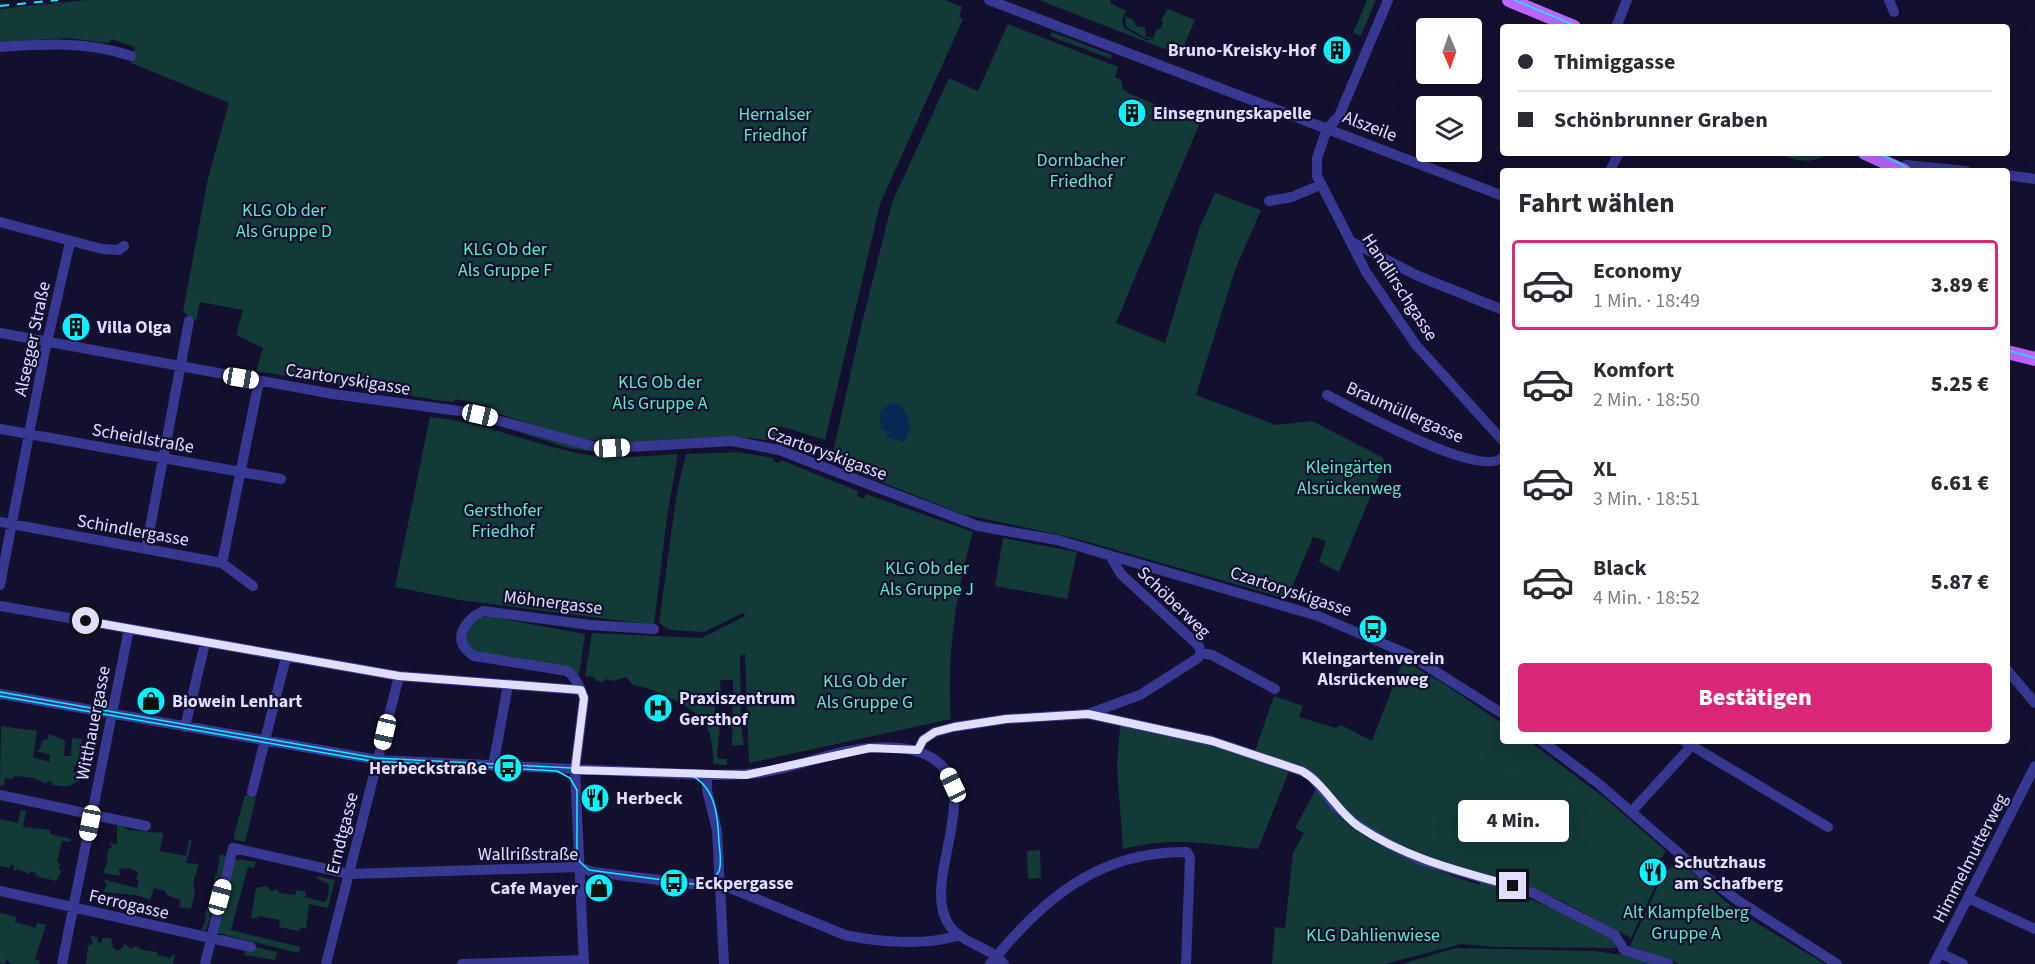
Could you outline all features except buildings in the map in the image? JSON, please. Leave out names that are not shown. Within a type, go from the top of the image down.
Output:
[{"type":"main road","points":[[1509,0],[1567,24]]},
{"type":"main road","points":[[1873,156],[1904,168]]},
{"type":"main road","points":[[1885,156],[1905,168]]},
{"type":"main road","points":[[2010,353],[2035,359]]},
{"type":"street","name":"Alszeile","points":[[988,0],[1500,195]]},
{"type":"street","name":"Handlirschgasse","points":[[1388,0],[1339,116],[1327,129],[1316,163],[1320,185],[1366,272],[1416,345],[1500,438]]},
{"type":"street","points":[[1617,24],[1627,0]]},
{"type":"street","points":[[1889,0],[1894,12]]},
{"type":"street","points":[[0,47],[76,43],[100,46],[131,56]]},
{"type":"street","points":[[2010,176],[2035,179]]},
{"type":"street","points":[[1269,201],[1292,197],[1320,185]]},
{"type":"street","points":[[0,222],[102,249],[119,250],[124,246]]},
{"type":"street","points":[[1350,241],[1418,276],[1500,309]]},
{"type":"street","name":"Alsegger Straße","points":[[0,585],[70,242]]},
{"type":"street","points":[[146,549],[189,321]]},
{"type":"street","name":"Czartoryskigasse","points":[[0,333],[180,368],[377,401],[468,412],[592,446],[612,448],[732,441],[770,447],[948,517],[978,526],[1057,540],[1266,599],[1351,628],[1411,656],[1500,712]]},
{"type":"street","points":[[222,562],[259,381]]},
{"type":"street","name":"Braumüllergasse","points":[[1328,395],[1403,433],[1451,452],[1489,464],[1500,460]]},
{"type":"street","name":"Scheidlstraße","points":[[0,429],[280,479]]},
{"type":"street","name":"Schindlergasse","points":[[0,522],[222,562],[253,586]]},
{"type":"street","name":"Schöberweg","points":[[1088,714],[1140,695],[1198,658],[1201,653],[1200,646],[1121,574],[1110,556]]},
{"type":"street","points":[[0,606],[399,676],[581,690],[584,698],[575,770],[584,962],[462,964]]},
{"type":"street","name":"Möhnergasse","points":[[581,690],[574,677],[567,671],[474,656],[464,645],[462,631],[464,625],[469,618],[483,611],[590,625],[654,629]]},
{"type":"street","name":"Witthauergasse","points":[[62,964],[129,629]]},
{"type":"street","points":[[185,727],[205,643]]},
{"type":"street","points":[[1201,653],[1212,655],[1275,689]]},
{"type":"street","points":[[252,792],[286,657]]},
{"type":"street","points":[[2010,674],[2035,703]]},
{"type":"street","name":"Erndtgasse","points":[[326,964],[399,676]]},
{"type":"street","points":[[493,766],[508,685]]},
{"type":"street","points":[[0,694],[378,760],[707,775],[756,773],[833,754],[870,748],[918,750],[946,770],[953,785],[954,806],[941,906],[946,920],[957,936],[997,961],[1050,899],[1088,876],[1133,859],[1171,852],[1187,852],[1190,866],[1186,964]]},
{"type":"street","points":[[918,750],[923,740],[929,736],[954,727],[1006,719],[1088,714],[1212,741],[1311,776],[1335,806],[1358,825],[1421,860],[1533,893],[1615,936],[1624,950],[1668,964]]},
{"type":"street","points":[[1546,744],[1632,811],[1731,894],[1780,929],[1837,964]]},
{"type":"street","points":[[1632,811],[1690,744]]},
{"type":"street","points":[[1693,744],[1828,827]]},
{"type":"street","name":"Himmelmutterweg","points":[[1934,964],[2035,766]]},
{"type":"street","points":[[707,775],[707,790],[717,830],[724,964]]},
{"type":"street","points":[[0,795],[146,826]]},
{"type":"street","name":"Wallrißstraße","points":[[209,939],[233,848],[349,874],[579,867],[605,873],[700,885],[720,884],[844,935],[881,940],[944,940],[957,936]]},
{"type":"street","name":"Ferrogasse","points":[[0,891],[251,947]]},
{"type":"street","points":[[1968,898],[2035,929]]},
{"type":"street","points":[[205,964],[209,939]]},
{"type":"street","points":[[1940,953],[1963,964]]},
{"type":"green space","points":[[87,0],[945,0],[962,7],[959,17],[963,19],[880,204],[825,440],[780,426],[776,442],[735,437],[612,442],[565,434],[488,410],[489,406],[455,399],[454,402],[443,401],[256,371],[263,348],[236,335],[243,310],[200,302],[196,321],[183,312],[208,178],[229,103],[131,63],[135,47],[111,39],[109,43],[67,38],[0,42],[0,9]]},
{"type":"green space","points":[[1039,0],[1111,0],[1110,3],[1126,11],[1122,20],[1124,28],[1146,40],[1155,40],[1148,39],[1126,27],[1125,16],[1133,20],[1137,27],[1145,27],[1146,37],[1153,38],[1156,30],[1160,29],[1163,23],[1161,19],[1168,9],[1195,20],[1180,55]]},
{"type":"green space","points":[[1367,0],[1376,0],[1361,36],[1353,33]]},
{"type":"green space","points":[[1008,24],[1118,67],[1115,77],[1121,80],[1123,89],[1128,93],[1177,113],[1184,113],[1191,108],[1204,113],[1116,323],[1165,343],[1199,229],[1215,193],[1261,210],[1235,270],[1196,395],[1276,425],[1312,421],[1382,457],[1385,462],[1339,572],[1319,562],[1326,541],[1313,537],[1287,599],[1074,538],[962,514],[831,462],[860,331],[892,203],[949,78],[978,91]]},
{"type":"green space","points":[[1052,32],[1112,55],[1111,59],[1050,36]]},
{"type":"green space","points":[[1786,156],[1822,156],[1809,161]]},
{"type":"green space","name":"Gersthofer Friedhof","points":[[430,417],[469,423],[563,450],[594,456],[630,457],[678,454],[667,517],[654,625],[460,600],[395,587]]},
{"type":"green space","points":[[501,426],[609,451],[609,454],[568,448]]},
{"type":"green space","points":[[737,452],[773,458],[773,461],[779,463],[781,460],[858,491],[857,496],[864,499],[866,494],[973,532],[961,579],[951,647],[951,719],[749,763],[745,654],[740,656],[741,725],[744,745],[732,746],[733,680],[720,680],[722,704],[715,705],[715,716],[721,716],[717,755],[719,759],[727,759],[727,765],[713,764],[713,751],[708,730],[704,722],[690,709],[655,692],[633,685],[626,677],[613,681],[605,679],[604,682],[596,681],[595,677],[585,676],[592,633],[702,638],[745,616],[743,613],[704,632],[670,630],[659,623],[677,491],[686,454]]},
{"type":"green space","points":[[1003,538],[1077,552],[1067,599],[995,586]]},
{"type":"green space","points":[[482,617],[585,634],[579,675],[565,666],[477,654],[466,642],[467,629]]},
{"type":"green space","points":[[1403,660],[1446,685],[1500,722],[1500,744],[1532,744],[1606,799],[1666,851],[1655,867],[1662,872],[1631,938],[1560,900],[1520,884],[1422,856],[1395,843],[1345,811],[1314,773],[1255,751],[1274,696],[1303,706],[1299,717],[1336,728],[1341,725],[1372,741]]},
{"type":"green space","points":[[1,726],[37,731],[33,757],[49,762],[50,755],[36,751],[40,749],[42,741],[48,739],[49,734],[65,740],[64,756],[71,756],[72,738],[82,739],[79,765],[75,765],[73,772],[78,773],[81,778],[72,785],[61,786],[52,785],[52,782],[47,781],[47,784],[33,778],[15,776],[12,779],[5,778],[4,786],[0,785]]},
{"type":"green space","points":[[1120,726],[1200,742],[1289,771],[1258,849],[1176,842],[1123,849],[1117,767]]},
{"type":"green space","name":"KLG Dahlienwiese","points":[[1316,789],[1336,814],[1349,825],[1384,846],[1444,873],[1480,885],[1480,882],[1549,907],[1615,941],[1615,948],[1496,947],[1461,944],[1385,964],[1272,964],[1275,927],[1285,928],[1293,853],[1304,833],[1295,828]]},
{"type":"green space","points":[[245,795],[256,798],[245,842],[233,839]]},
{"type":"green space","points":[[21,810],[26,811],[23,827],[50,830],[50,834],[71,839],[70,842],[62,841],[57,862],[60,863],[59,870],[62,871],[56,881],[36,876],[35,872],[31,871],[29,874],[18,869],[13,871],[14,865],[10,868],[0,866],[0,819],[18,823]]},
{"type":"green space","points":[[117,824],[129,830],[163,833],[160,851],[186,856],[189,840],[192,841],[186,863],[199,864],[193,883],[195,892],[191,909],[179,907],[181,900],[154,888],[150,900],[135,895],[103,892],[107,884],[102,879],[137,888],[139,881],[136,880],[138,872],[129,868],[119,869],[120,876],[103,873],[108,850],[112,847],[109,843],[117,844]]},
{"type":"green space","points":[[1040,850],[1041,878],[1028,879],[1027,851]]},
{"type":"green space","points":[[220,854],[226,856],[206,931],[201,929],[205,923],[211,889],[214,889]]},
{"type":"green space","points":[[237,859],[256,862],[254,868],[248,867],[231,930],[300,947],[299,953],[213,932],[233,863]]},
{"type":"green space","name":"Alt Klampfelberg Gruppe A","points":[[1678,860],[1737,911],[1825,964],[1679,964],[1630,946],[1662,877]]},
{"type":"green space","points":[[317,876],[335,880],[328,908],[309,904],[306,929],[300,927],[299,931],[279,927],[280,920],[258,916],[257,919],[251,918],[256,888],[266,886],[271,891],[277,889],[279,893],[295,895],[297,890],[306,892],[305,897],[325,902],[329,884],[316,878]]},
{"type":"green space","points":[[0,913],[16,917],[15,922],[36,928],[37,923],[46,925],[35,959],[40,961],[39,964],[11,964],[7,959],[4,964],[0,963]]},
{"type":"green space","points":[[90,935],[98,938],[97,942],[101,943],[103,938],[111,938],[113,948],[118,951],[124,943],[131,949],[135,946],[171,958],[175,955],[173,964],[86,964],[88,946],[93,943]]},
{"type":"green space","points":[[252,946],[277,952],[275,960],[244,955],[246,950]]},
{"type":"green space","points":[[1456,948],[1594,951],[1645,958],[1662,964],[1402,964]]},
{"type":"water","points":[[891,403],[900,405],[908,418],[909,433],[904,442],[885,437],[887,431],[881,429],[880,411]]},
{"type":"tram line","points":[[1514,0],[1572,24]]},
{"type":"tram line","points":[[1883,156],[1906,168]]},
{"type":"tram line","points":[[2010,351],[2035,358]]},
{"type":"tram line","points":[[0,692],[376,758],[688,774],[705,786],[714,803],[718,823],[720,868],[713,878],[700,885],[589,870],[580,862],[577,853],[577,790],[570,778],[557,771],[371,761],[0,696]]},
{"type":"railway","points":[[0,6],[58,0]]},
{"type":"place","name":"Bruno-Kreisky-Hof","points":[[1337,50]]},
{"type":"place","name":"Einsegnungskapelle","points":[[1132,113]]},
{"type":"place","name":"Villa Olga","points":[[76,327]]},
{"type":"place","name":"Kleingartenverein Alsrückenweg","points":[[1373,629]]},
{"type":"place","name":"Biowein Lenhart","points":[[151,701]]},
{"type":"place","name":"Praxiszentrum Gersthof","points":[[658,708]]},
{"type":"place","name":"Herbeckstraße","points":[[508,768]]},
{"type":"place","name":"Herbeck","points":[[595,798]]},
{"type":"place","name":"Schutzhaus am Schafberg","points":[[1653,872]]},
{"type":"place","name":"Eckpergasse","points":[[674,883]]},
{"type":"place","name":"Cafe Mayer","points":[[599,888]]},
{"type":"route","points":[[86,621],[399,676],[581,690],[584,698],[575,770],[683,775],[746,775],[780,769],[833,754],[870,748],[918,750],[923,740],[935,732],[986,721],[1088,714],[1212,741],[1302,771],[1311,776],[1335,806],[1358,825],[1387,843],[1421,860],[1513,886]]},
{"type":"park label","name":"Hernalser Friedhof","points":[[775,124]]},
{"type":"park label","name":"Dornbacher Friedhof","points":[[1081,170]]},
{"type":"park label","name":"KLG Ob der Als Gruppe D","points":[[284,220]]},
{"type":"park label","name":"KLG Ob der Als Gruppe F","points":[[505,259]]},
{"type":"park label","name":"KLG Ob der Als Gruppe A","points":[[660,392]]},
{"type":"park label","name":"Kleingärten Alsrückenweg","points":[[1349,477]]},
{"type":"park label","name":"KLG Ob der Als Gruppe J","points":[[927,578]]},
{"type":"park label","name":"KLG Ob der Als Gruppe G","points":[[865,691]]}]
